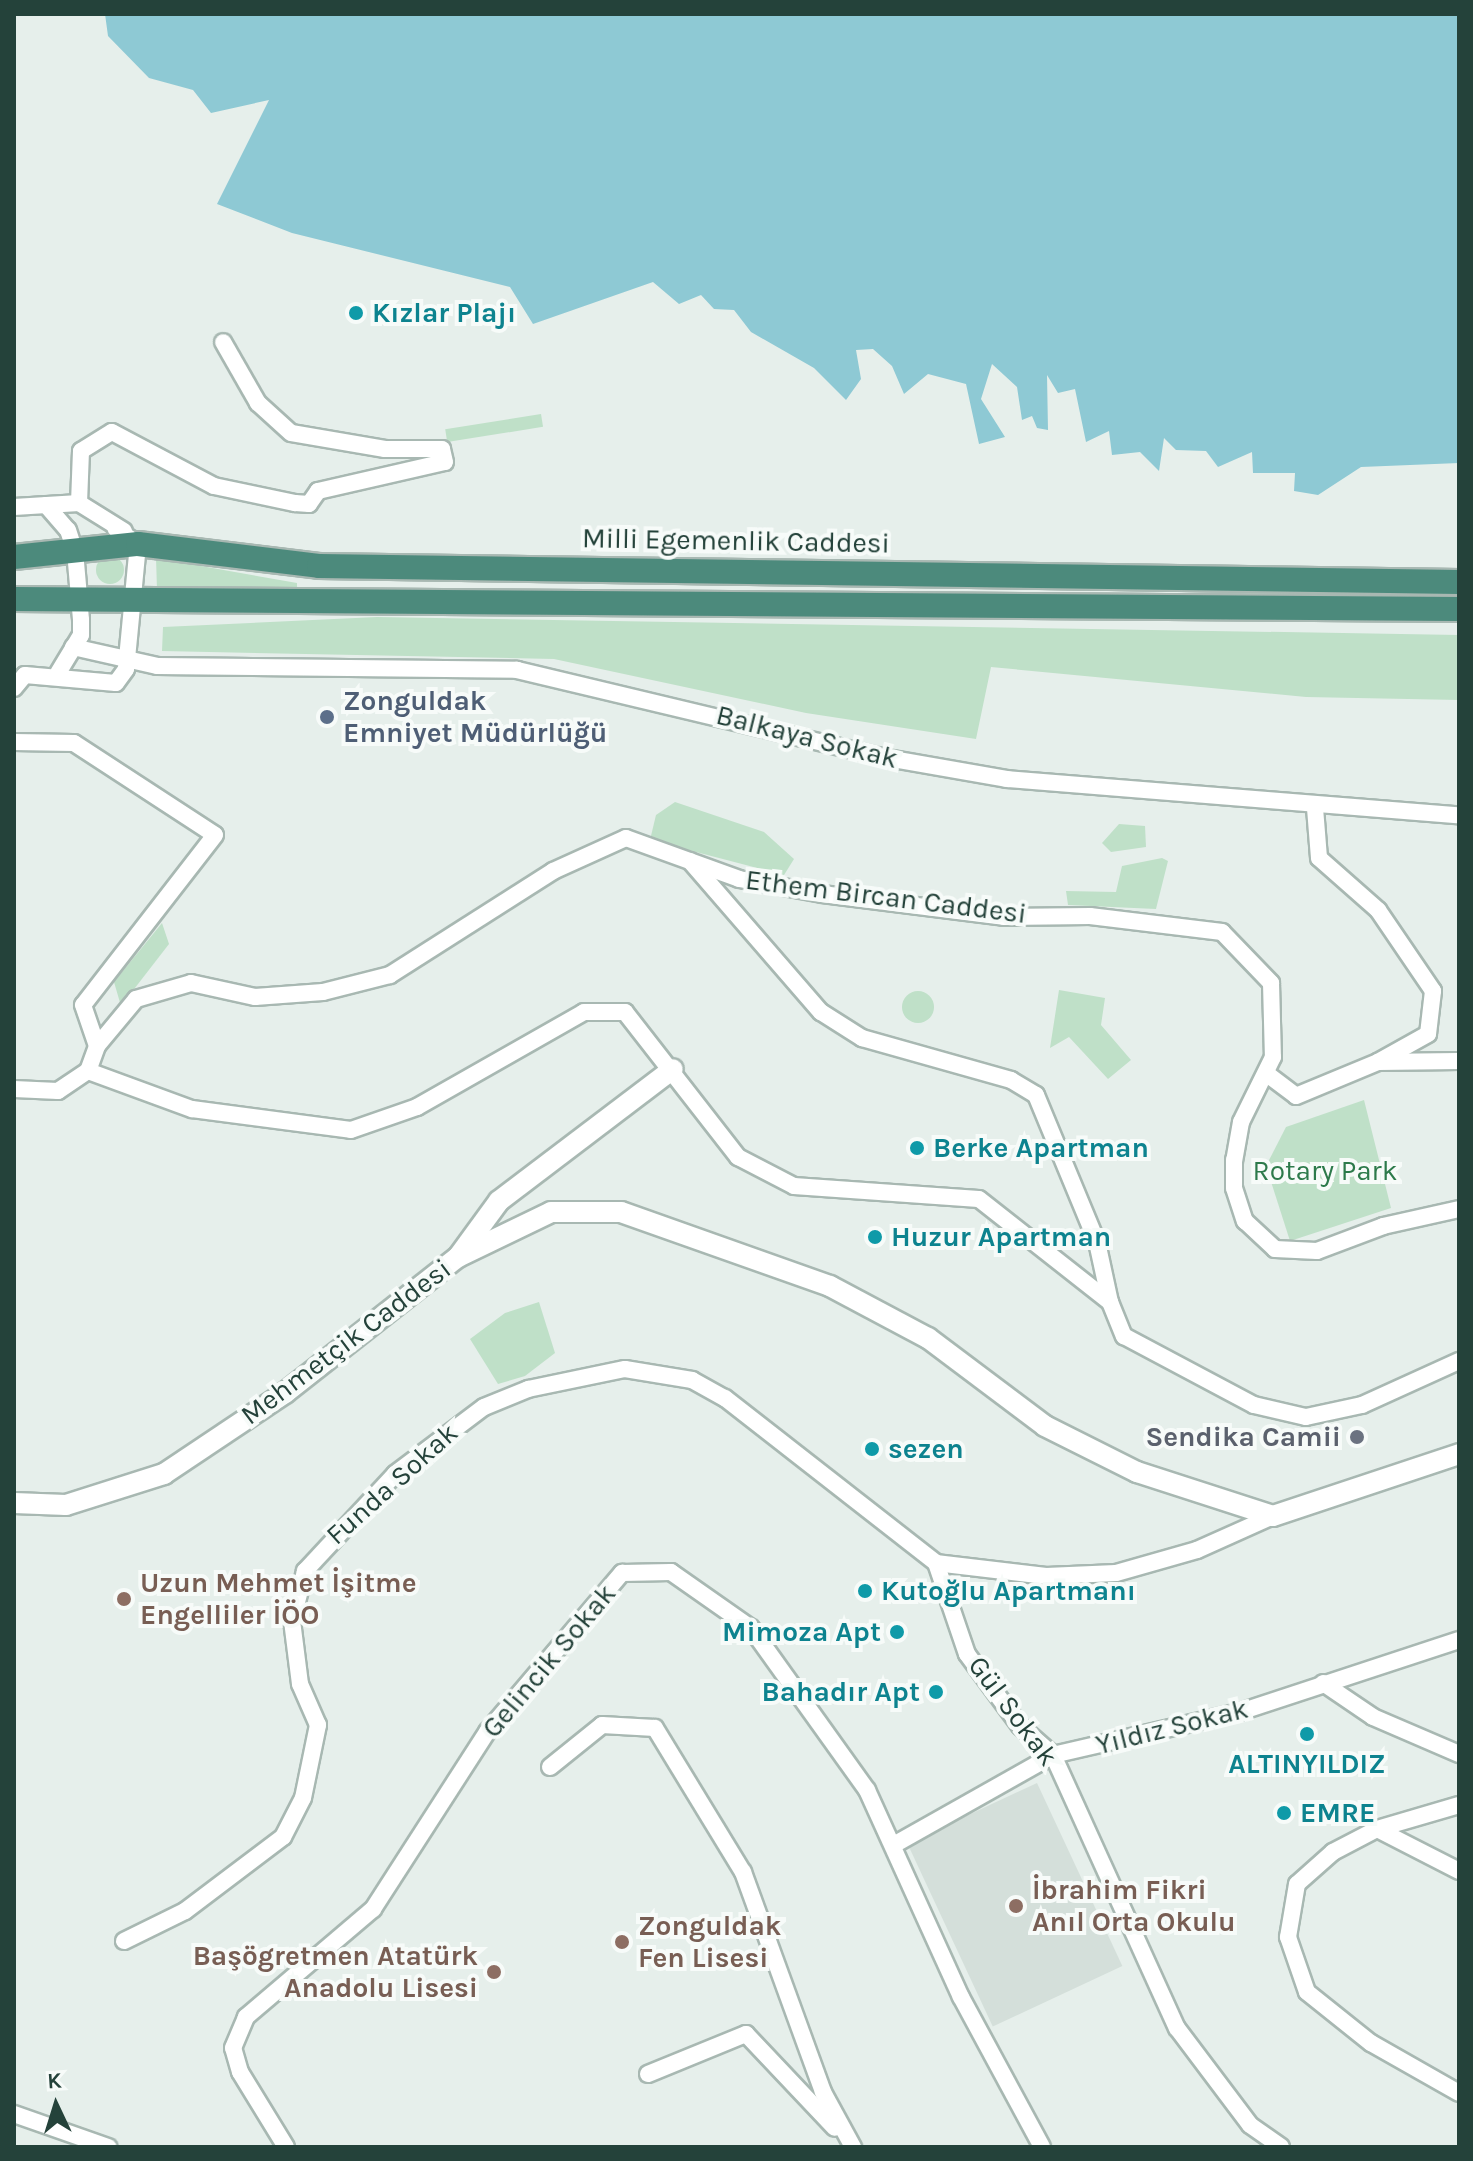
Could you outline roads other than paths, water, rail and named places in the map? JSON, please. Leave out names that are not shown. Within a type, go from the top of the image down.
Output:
[{"type":"highway","name":"Milli Egemenlik Caddesi","points":[[14,557],[138,544],[181,546],[319,566],[1459,582]]},
{"type":"highway","points":[[14,599],[1459,609]]},
{"type":"street","points":[[79,503],[81,451],[112,432],[214,486],[295,503],[361,479],[445,462],[442,449],[371,447],[291,433],[258,403],[223,342]]},
{"type":"street","points":[[14,507],[79,503],[138,544],[132,656],[116,683],[58,673],[17,676]]},
{"type":"street","points":[[46,505],[68,530],[75,551],[79,600],[81,635],[58,673]]},
{"type":"street","points":[[116,529],[181,546]]},
{"type":"street","points":[[73,647],[132,656]]},
{"type":"street","name":"Balkaya Sokak","points":[[132,656],[157,666],[517,670],[922,765],[1315,808],[1459,815]]},
{"type":"street","points":[[14,742],[74,743],[215,835],[83,1005],[97,1046]]},
{"type":"street","points":[[1315,808],[1319,858],[1378,910],[1433,991],[1428,1034],[1378,1062],[1296,1096],[1267,1074],[1241,1122],[1234,1188],[1245,1221],[1275,1249],[1317,1251],[1383,1226],[1459,1209]]},
{"type":"street","name":"Ethem Bircan Caddesi","points":[[88,1071],[97,1046],[136,999],[191,983],[255,997],[323,992],[390,975],[553,871],[626,838],[739,879],[822,894],[1004,917],[1090,916],[1222,932],[1271,983],[1267,1074]]},
{"type":"street","points":[[689,860],[821,1012],[862,1038],[1011,1080],[1036,1095],[1097,1242],[1110,1302],[1124,1336],[1161,1359],[1254,1405],[1306,1417],[1362,1405],[1459,1361]]},
{"type":"street","points":[[14,1089],[58,1091],[88,1071],[192,1109],[351,1130],[417,1107],[584,1012],[625,1012],[673,1069],[738,1157],[794,1186],[979,1199],[1110,1302]]},
{"type":"street","points":[[1378,1062],[1459,1061]]},
{"type":"street","name":"Mehmetçik Caddesi","points":[[14,1503],[66,1505],[164,1474],[285,1393],[458,1257],[499,1201],[673,1069]]},
{"type":"street","points":[[458,1257],[551,1212],[621,1212],[830,1286],[928,1338],[1045,1426],[1137,1472],[1273,1516]]},
{"type":"street","name":"Funda Sokak","points":[[124,1941],[185,1911],[283,1837],[303,1798],[318,1725],[300,1684],[292,1621],[305,1571],[395,1474],[484,1407],[528,1389],[625,1369],[692,1380],[725,1398],[936,1563]]},
{"type":"street","points":[[936,1563],[1046,1576],[1116,1573],[1197,1550],[1273,1516],[1459,1454]]},
{"type":"street","name":"Gül Sokak","points":[[936,1563],[967,1654],[1020,1726],[1053,1755],[1177,2028],[1250,2125],[1281,2147]]},
{"type":"street","name":"Gelincik Sokak","points":[[286,2147],[240,2072],[233,2048],[246,2017],[373,1909],[487,1732],[622,1573],[671,1572],[751,1628],[806,1699],[897,1843],[961,1997],[1042,2147]]},
{"type":"street","name":"Yıldız Sokak","points":[[897,1843],[1053,1755],[1133,1741],[1459,1640]]},
{"type":"street","points":[[1323,1683],[1373,1717],[1459,1754]]},
{"type":"street","points":[[550,1767],[602,1725],[655,1728],[743,1872],[823,2092],[852,2145]]},
{"type":"street","points":[[1459,1805],[1377,1829],[1333,1852],[1297,1884],[1288,1937],[1307,1992],[1371,2043],[1459,2093]]},
{"type":"street","points":[[1377,1829],[1459,1871]]},
{"type":"street","points":[[648,2074],[746,2034],[852,2145]]},
{"type":"street","points":[[14,2114],[108,2147]]},
{"type":"water","points":[[105,14],[1459,14],[1459,463],[1361,467],[1318,495],[1294,491],[1295,473],[1253,473],[1252,452],[1218,467],[1206,451],[1176,450],[1164,438],[1159,471],[1140,452],[1112,455],[1109,431],[1086,442],[1075,389],[1058,393],[1047,375],[1048,430],[1037,428],[1032,416],[1022,420],[1017,387],[992,364],[981,399],[1005,437],[979,444],[966,384],[928,374],[904,394],[892,366],[873,349],[856,350],[861,379],[846,400],[814,368],[751,332],[734,310],[714,309],[701,295],[679,304],[653,282],[533,324],[510,287],[292,233],[217,204],[269,100],[211,113],[193,90],[149,78],[108,36]]},
{"type":"place","name":"Kızlar Plajı","points":[[356,313]]},
{"type":"place","name":"Zonguldak Emniyet Müdürlüğü","points":[[327,717]]},
{"type":"place","name":"Berke Apartman","points":[[917,1148]]},
{"type":"place","name":"Huzur Apartman","points":[[875,1237]]},
{"type":"place","name":"Sendika Camii","points":[[1357,1437]]},
{"type":"place","name":"sezen","points":[[872,1449]]},
{"type":"place","name":"Kutoğlu Apartmanı","points":[[865,1591]]},
{"type":"place","name":"Uzun Mehmet İşitme Engelliler İÖO","points":[[124,1599]]},
{"type":"place","name":"Mimoza Apt","points":[[897,1632]]},
{"type":"place","name":"Bahadır Apt","points":[[936,1692]]},
{"type":"place","name":"ALTINYILDIZ","points":[[1307,1734]]},
{"type":"place","name":"EMRE","points":[[1284,1813]]},
{"type":"place","name":"İbrahim Fikri Anıl Orta Okulu","points":[[1016,1906]]},
{"type":"place","name":"Zonguldak Fen Lisesi","points":[[622,1942]]},
{"type":"place","name":"Başögretmen Atatürk Anadolu Lisesi","points":[[494,1972]]},
{"type":"park label","name":"Rotary Park","points":[[1325,1171]]}]
